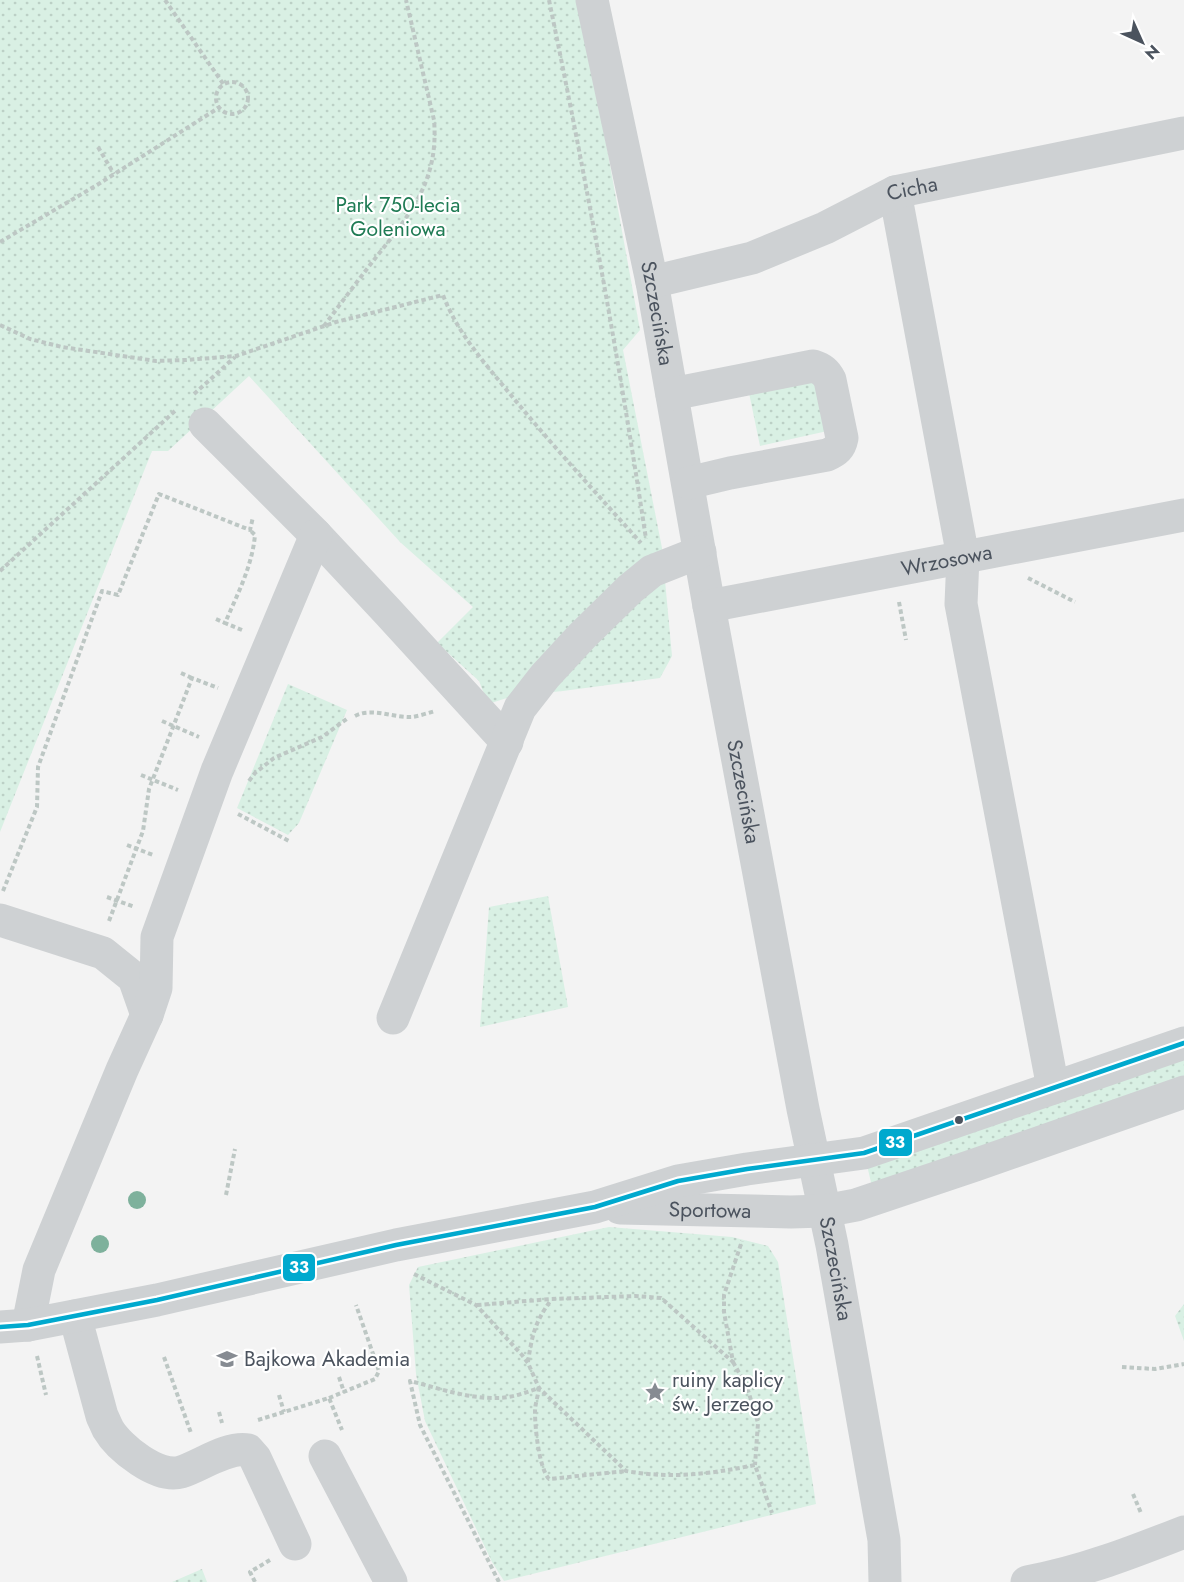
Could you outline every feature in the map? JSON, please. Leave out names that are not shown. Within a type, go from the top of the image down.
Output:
[{"type":"street","name":"Szczecińska","points":[[592,0],[652,282],[709,606],[824,1210],[884,1539],[885,1582]]},
{"type":"street","name":"Cicha","points":[[652,282],[752,258],[825,228],[895,192],[1184,133]]},
{"type":"street","points":[[895,192],[963,557],[961,604],[1053,1088]]},
{"type":"street","points":[[672,394],[813,366],[821,368],[830,380],[842,438],[835,452],[827,455],[730,472],[688,483]]},
{"type":"street","points":[[190,411],[316,536],[507,742]]},
{"type":"street","name":"Wrzosowa","points":[[709,606],[1184,515]]},
{"type":"street","points":[[14,1326],[147,1015],[156,988],[157,937],[217,771],[316,536]]},
{"type":"street","points":[[393,1018],[520,708],[545,676],[630,589],[652,571],[700,552]]},
{"type":"street","points":[[0,920],[103,953],[134,978],[147,1015]]},
{"type":"street","name":"Sportowa","points":[[14,1326],[157,1300],[396,1245],[595,1207],[678,1181],[864,1153],[1184,1043]]},
{"type":"street","name":"Sportowa","points":[[595,1207],[763,1212],[824,1210],[856,1205],[1184,1092]]},
{"type":"street","points":[[75,1316],[102,1416],[109,1430],[129,1453],[161,1471],[178,1473],[236,1450],[248,1450],[255,1458],[295,1544]]},
{"type":"street","points":[[334,1444],[391,1582]]},
{"type":"street","points":[[1027,1582],[1054,1577],[1120,1557],[1184,1532]]},
{"type":"path","points":[[165,0],[224,85]]},
{"type":"path","points":[[324,327],[406,220],[421,195],[432,161],[436,139],[434,120],[406,0]]},
{"type":"path","points":[[0,325],[30,339],[62,347],[156,361],[236,356],[336,322],[443,295],[458,328],[475,352],[537,427],[648,550],[600,260],[549,0]]},
{"type":"path","points":[[238,83],[246,90],[248,99],[244,108],[236,113],[227,112],[220,107],[217,98],[220,88],[224,85],[238,83]]},
{"type":"path","points":[[0,242],[220,107]]},
{"type":"path","points":[[98,147],[114,174]]},
{"type":"path","points":[[0,570],[190,411],[236,356]]},
{"type":"path","points":[[250,530],[263,482]]},
{"type":"path","points":[[0,897],[37,807],[38,767],[102,591],[118,595],[159,494],[250,530],[255,536],[246,574],[225,623]]},
{"type":"path","points":[[1027,578],[1075,602]]},
{"type":"path","points":[[899,600],[906,639]]},
{"type":"path","points":[[216,619],[247,632]]},
{"type":"path","points":[[181,673],[224,691]]},
{"type":"path","points":[[106,928],[143,831],[152,779],[192,678]]},
{"type":"path","points":[[355,716],[360,713],[370,713],[412,717],[440,710]]},
{"type":"path","points":[[249,782],[255,773],[274,758],[322,738],[348,718]]},
{"type":"path","points":[[162,721],[205,740]]},
{"type":"path","points":[[141,775],[185,792]]},
{"type":"path","points":[[238,814],[289,841]]},
{"type":"path","points":[[128,844],[162,858]]},
{"type":"path","points":[[106,897],[142,910]]},
{"type":"path","points":[[226,1195],[235,1149]]},
{"type":"path","points":[[745,1232],[724,1295],[724,1312],[734,1362],[747,1387],[758,1424],[755,1465],[772,1513]]},
{"type":"path","points":[[418,1276],[476,1305],[528,1362],[539,1388],[626,1471]]},
{"type":"path","points":[[476,1305],[551,1299],[635,1296],[661,1298],[734,1362]]},
{"type":"path","points":[[528,1362],[538,1318],[551,1299]]},
{"type":"path","points":[[255,1421],[329,1398],[375,1379],[379,1371],[356,1305]]},
{"type":"path","points":[[164,1358],[193,1439]]},
{"type":"path","points":[[1122,1367],[1155,1370],[1184,1364]]},
{"type":"path","points":[[40,1369],[46,1395]]},
{"type":"path","points":[[339,1377],[344,1392]]},
{"type":"path","points":[[499,1582],[420,1425],[410,1381],[470,1395],[499,1398],[523,1394],[539,1388]]},
{"type":"path","points":[[539,1388],[535,1410],[536,1434],[544,1474],[549,1479],[626,1471],[684,1476],[755,1465]]},
{"type":"path","points":[[279,1395],[284,1412]]},
{"type":"path","points":[[329,1398],[334,1444]]},
{"type":"path","points":[[1133,1494],[1141,1513]]},
{"type":"green space","name":"Park 750-lecia Goleniowa","points":[[0,0],[580,0],[640,330],[623,350],[662,548],[672,656],[660,678],[513,696],[488,704],[479,681],[437,643],[473,607],[400,542],[249,376],[168,451],[152,451],[0,832]]},
{"type":"green space","points":[[813,374],[832,430],[760,446],[748,388]]},
{"type":"green space","points":[[288,684],[347,710],[299,823],[288,835],[237,808]]},
{"type":"green space","points":[[548,896],[568,1007],[480,1027],[489,907]]},
{"type":"green space","points":[[1184,1051],[1184,1081],[873,1191],[866,1161]]},
{"type":"green space","points":[[609,1227],[732,1237],[768,1246],[778,1262],[816,1504],[504,1581],[492,1562],[425,1421],[416,1374],[409,1285],[418,1267]]},
{"type":"green space","points":[[1184,1304],[1184,1341],[1175,1316]]},
{"type":"green space","points":[[202,1569],[207,1582],[172,1582]]},
{"type":"transit line","name":"33","points":[[0,1327],[28,1325],[157,1300],[396,1245],[595,1207],[678,1181],[864,1153],[1184,1043]]},
{"type":"place","name":"Bajkowa Akademia","points":[[227,1359]]},
{"type":"place","name":"ruiny kaplicy św. Jerzego","points":[[655,1392]]}]
